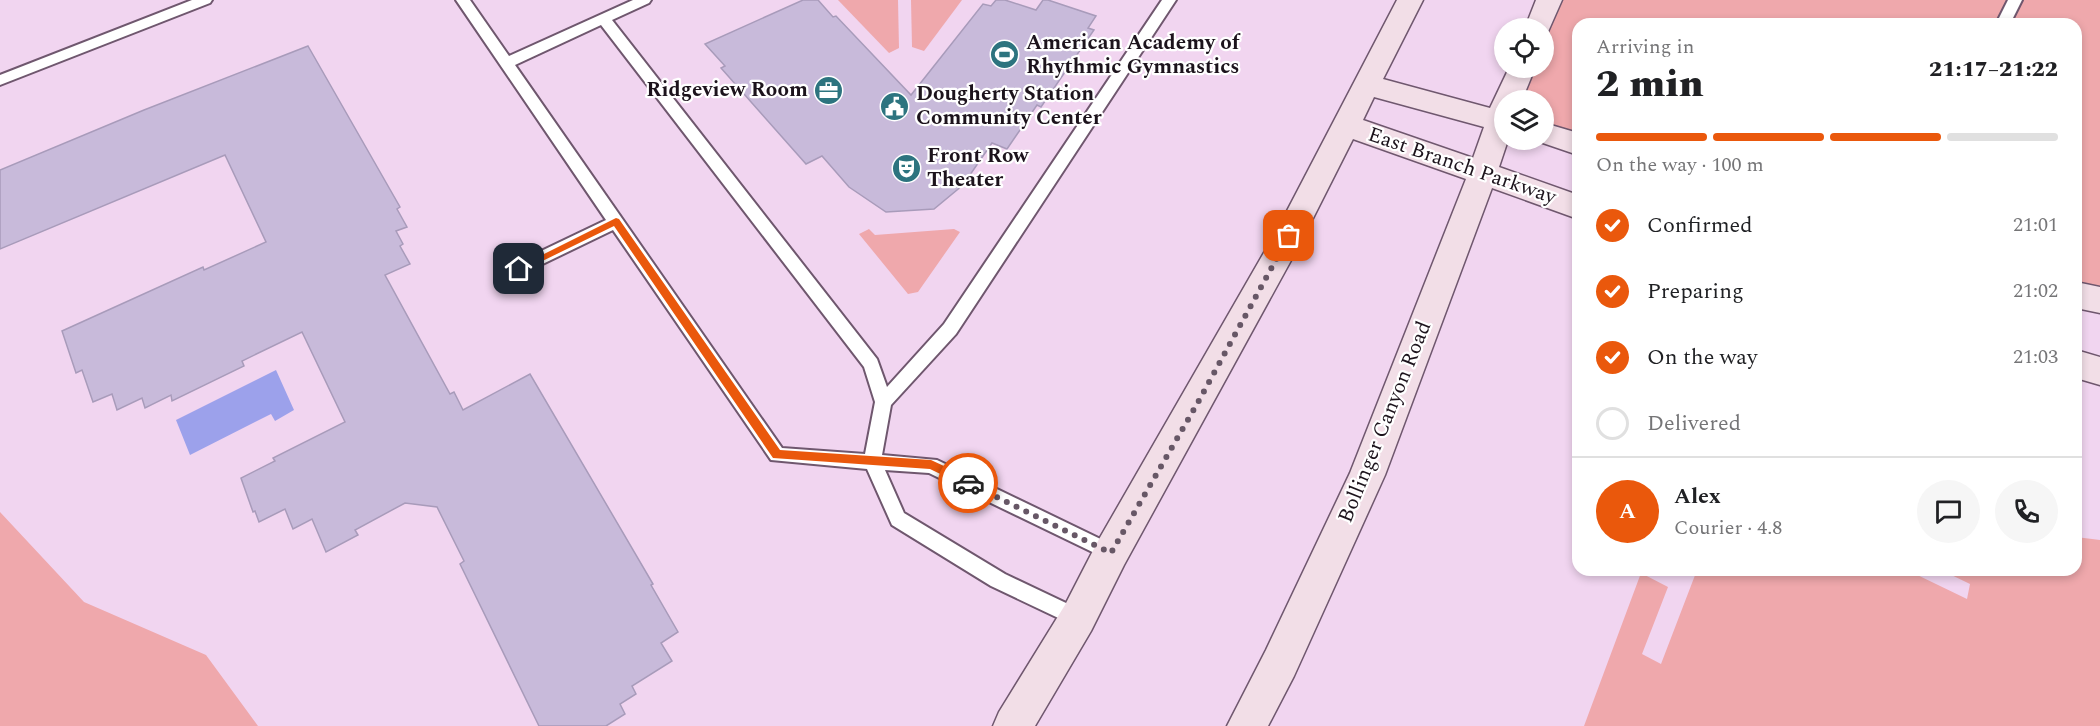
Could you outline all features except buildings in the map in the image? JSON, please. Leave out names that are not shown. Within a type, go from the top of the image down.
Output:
[{"type":"main road","points":[[1014,726],[1078,618],[1111,553],[1197,404],[1289,236],[1410,0]]},
{"type":"main road","points":[[1542,18],[1549,0]]},
{"type":"main road","points":[[1366,86],[1494,111]]},
{"type":"main road","name":"East Branch Parkway","points":[[1346,125],[1572,205]]},
{"type":"main road","points":[[1554,136],[1572,142]]},
{"type":"main road","name":"Bollinger Canyon Road","points":[[1246,726],[1280,663],[1367,475],[1494,141]]},
{"type":"main road","points":[[2082,296],[2100,300]]},
{"type":"main road","points":[[2082,366],[2100,371]]},
{"type":"lane","points":[[0,80],[205,0]]},
{"type":"lane","points":[[463,0],[777,455],[931,465],[1111,553]]},
{"type":"lane","points":[[506,63],[644,0]]},
{"type":"lane","points":[[883,402],[950,329],[1169,0]]},
{"type":"lane","points":[[2006,18],[2015,0]]},
{"type":"lane","points":[[603,18],[870,364],[883,402],[872,462],[898,519],[998,580],[1078,618]]},
{"type":"lane","points":[[519,269],[616,222]]},
{"type":"shaded area","points":[[838,0],[898,0],[899,48],[889,53]]},
{"type":"shaded area","points":[[911,0],[962,0],[924,51],[912,47]]},
{"type":"shaded area","points":[[1549,0],[2100,0],[2100,300],[2082,296],[2082,18],[1572,18],[1572,142],[1554,136],[1554,90],[1512,90],[1518,78],[1554,78],[1554,18],[1542,18]]},
{"type":"shaded area","points":[[869,229],[875,235],[954,229],[960,232],[918,292],[908,294],[859,234]]},
{"type":"shaded area","points":[[0,512],[84,602],[206,655],[258,726],[0,726]]},
{"type":"shaded area","points":[[2082,538],[2100,540],[2100,726],[1584,726],[1640,576],[1647,576],[1668,587],[1642,654],[1661,664],[1695,576],[1919,576],[1967,599],[1970,584],[1953,576],[2082,576]]},
{"type":"water","points":[[276,370],[294,410],[275,421],[271,414],[190,455],[176,420]]},
{"type":"way so far","points":[[968,483],[1111,553],[1197,404],[1289,236]]},
{"type":"place","name":"American Academy of Rhythmic Gymnastics","points":[[1005,55]]},
{"type":"place","name":"Ridgeview Room","points":[[829,90]]},
{"type":"place","name":"Dougherty Station Community Center","points":[[895,106]]},
{"type":"place","name":"Front Row Theater","points":[[906,168]]},
{"type":"route","points":[[519,269],[616,222],[777,455],[931,465],[968,483]]}]
